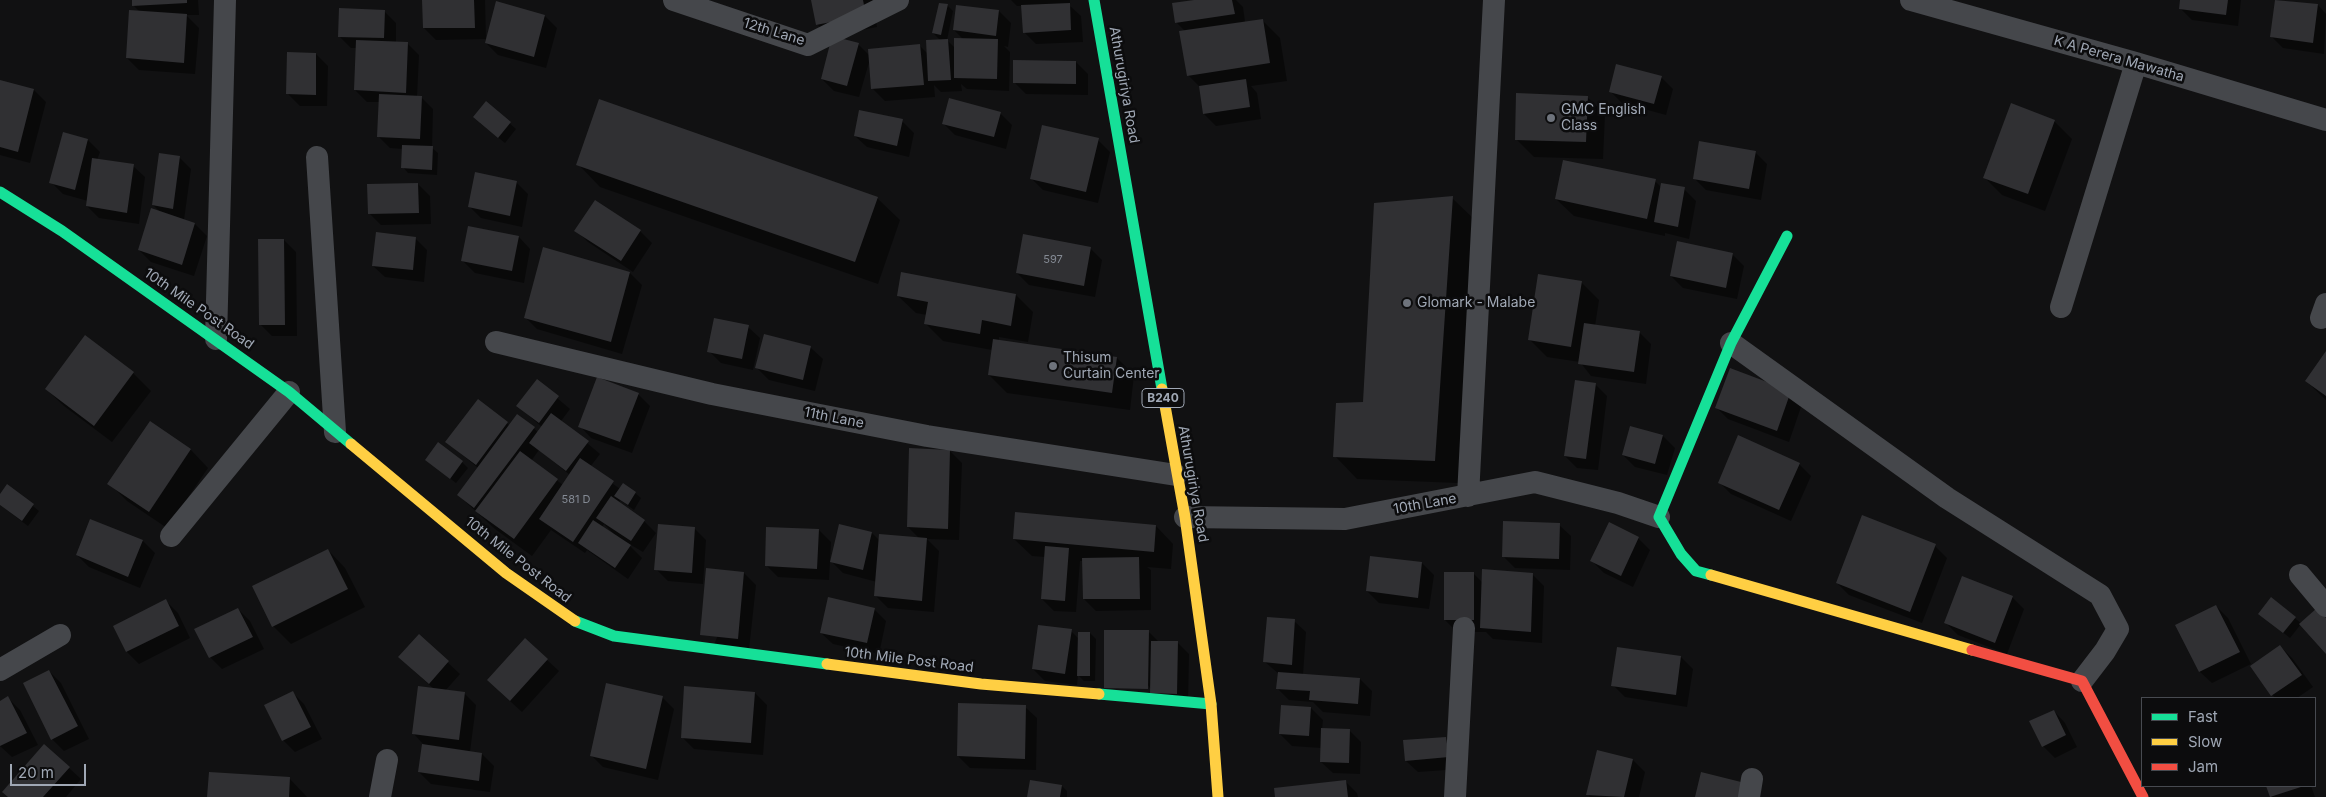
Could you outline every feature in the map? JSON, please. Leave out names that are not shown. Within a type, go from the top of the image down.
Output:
[{"type":"street","points":[[216,339],[225,0]]},
{"type":"street","name":"12th Lane","points":[[674,0],[808,44],[876,5],[898,0]]},
{"type":"street","name":"Athurugiriya Road","points":[[1094,0],[1176,475],[1185,517],[1211,704],[1218,797]]},
{"type":"street","points":[[1468,496],[1494,0]]},
{"type":"street","name":"K A Perera Mawatha","points":[[1911,0],[2136,63],[2326,120]]},
{"type":"street","points":[[2061,307],[2136,63]]},
{"type":"street","points":[[317,157],[335,432]]},
{"type":"street","name":"10th Mile Post Road","points":[[0,192],[62,231],[289,392],[506,573],[569,619],[614,636],[981,684],[1211,704]]},
{"type":"street","points":[[1787,236],[1731,343],[1659,517],[1681,554],[1696,571],[2082,682],[2143,797]]},
{"type":"street","name":"11th Lane","points":[[496,342],[712,394],[908,432],[1176,475]]},
{"type":"street","points":[[1731,343],[1947,498],[2100,595],[2118,629],[2105,651],[2082,682]]},
{"type":"street","points":[[171,536],[289,392]]},
{"type":"street","name":"10th Lane","points":[[1185,517],[1345,519],[1535,482],[1618,503],[1659,517]]},
{"type":"street","points":[[2300,575],[2326,606]]},
{"type":"street","points":[[1456,797],[1464,628]]},
{"type":"street","points":[[0,670],[60,635]]},
{"type":"street","points":[[380,797],[387,760]]},
{"type":"building","points":[[132,0],[187,0],[187,3],[132,6]]},
{"type":"building","points":[[422,0],[474,0],[475,28],[423,28]]},
{"type":"building","points":[[811,0],[863,0],[866,15],[816,25]]},
{"type":"building","points":[[1194,0],[1232,0],[1235,14],[1175,23],[1172,3]]},
{"type":"building","points":[[2180,0],[2228,0],[2226,15],[2179,9]]},
{"type":"building","points":[[2275,0],[2318,4],[2313,43],[2270,37]]},
{"type":"building","points":[[496,1],[545,15],[534,57],[485,43]]},
{"type":"building","points":[[939,3],[948,4],[941,35],[932,33]]},
{"type":"building","points":[[1070,3],[1071,30],[1023,33],[1021,5]]},
{"type":"building","points":[[956,5],[999,10],[996,36],[953,30]]},
{"type":"building","points":[[339,8],[385,10],[384,38],[338,37]]},
{"type":"building","points":[[129,10],[187,14],[184,63],[126,58]]},
{"type":"building","points":[[1263,19],[1270,63],[1187,76],[1179,31]]},
{"type":"building","points":[[832,36],[859,43],[847,86],[821,79]]},
{"type":"building","points":[[954,38],[998,39],[997,79],[954,78]]},
{"type":"building","points":[[948,39],[951,80],[928,81],[926,40]]},
{"type":"building","points":[[356,40],[408,42],[406,93],[354,90]]},
{"type":"building","points":[[920,44],[924,85],[871,89],[868,49]]},
{"type":"building","points":[[287,52],[316,53],[316,95],[286,94]]},
{"type":"building","points":[[1013,60],[1076,61],[1076,84],[1013,83]]},
{"type":"building","points":[[1616,64],[1662,76],[1654,104],[1609,92]]},
{"type":"building","points":[[1246,79],[1250,107],[1203,114],[1199,86]]},
{"type":"building","points":[[0,80],[34,89],[18,152],[0,147]]},
{"type":"building","name":"GMC English Class","points":[[1516,93],[1588,96],[1586,142],[1515,140]]},
{"type":"building","points":[[379,94],[422,96],[420,139],[377,137]]},
{"type":"building","points":[[949,98],[1001,112],[994,137],[942,124]]},
{"type":"building","points":[[599,99],[878,197],[855,262],[576,165]]},
{"type":"building","points":[[486,101],[511,122],[498,138],[473,117]]},
{"type":"building","points":[[2011,103],[2055,120],[2028,194],[1983,178]]},
{"type":"building","points":[[859,110],[903,119],[897,146],[854,136]]},
{"type":"building","points":[[1042,125],[1099,138],[1086,192],[1030,179]]},
{"type":"building","points":[[63,132],[88,139],[75,190],[49,183]]},
{"type":"building","points":[[1699,141],[1756,151],[1749,189],[1693,179]]},
{"type":"building","points":[[402,145],[433,146],[432,170],[401,168]]},
{"type":"building","points":[[159,153],[180,156],[173,209],[152,205]]},
{"type":"building","points":[[92,158],[134,164],[127,213],[86,206]]},
{"type":"building","points":[[1563,160],[1656,179],[1647,219],[1555,199]]},
{"type":"building","points":[[475,172],[517,181],[510,216],[468,207]]},
{"type":"building","points":[[418,183],[419,213],[368,214],[367,184]]},
{"type":"building","points":[[1661,183],[1685,187],[1678,227],[1654,222]]},
{"type":"building","name":"Glomark - Malabe","points":[[1453,196],[1435,461],[1333,457],[1336,403],[1363,402],[1374,203]]},
{"type":"building","points":[[595,200],[641,230],[621,261],[574,231]]},
{"type":"building","points":[[151,208],[195,223],[182,265],[138,250]]},
{"type":"building","points":[[468,226],[519,236],[512,271],[461,261]]},
{"type":"building","points":[[376,232],[416,237],[413,270],[372,266]]},
{"type":"building","points":[[1023,234],[1091,247],[1084,286],[1016,273]]},
{"type":"building","points":[[258,239],[284,239],[285,325],[259,325]]},
{"type":"building","points":[[1677,241],[1733,253],[1726,288],[1670,276]]},
{"type":"building","points":[[543,247],[630,272],[611,342],[524,318]]},
{"type":"building","points":[[901,272],[1016,294],[1011,326],[982,320],[980,334],[924,324],[928,302],[897,296]]},
{"type":"building","points":[[1538,274],[1582,281],[1571,347],[1528,340]]},
{"type":"building","points":[[714,318],[749,325],[742,359],[707,352]]},
{"type":"building","points":[[1584,323],[1640,331],[1634,372],[1578,364]]},
{"type":"building","points":[[764,334],[811,346],[803,380],[755,368]]},
{"type":"building","points":[[85,335],[134,372],[94,426],[45,389]]},
{"type":"building","name":"Thisum Curtain Center","points":[[993,339],[1117,357],[1112,393],[988,375]]},
{"type":"building","points":[[2326,351],[2326,396],[2305,381]]},
{"type":"building","points":[[1730,368],[1791,391],[1777,431],[1715,408]]},
{"type":"building","points":[[597,377],[639,393],[620,442],[578,427]]},
{"type":"building","points":[[537,379],[559,396],[539,423],[516,406]]},
{"type":"building","points":[[1575,380],[1596,383],[1586,459],[1564,456]]},
{"type":"building","points":[[478,399],[508,422],[476,465],[445,442]]},
{"type":"building","points":[[551,413],[589,441],[566,471],[529,443]]},
{"type":"building","points":[[517,414],[535,427],[474,508],[457,495]]},
{"type":"building","points":[[150,421],[191,449],[149,512],[107,484]]},
{"type":"building","points":[[1630,426],[1663,435],[1655,464],[1622,455]]},
{"type":"building","points":[[1738,435],[1800,463],[1779,510],[1718,483]]},
{"type":"building","points":[[438,442],[463,461],[450,479],[425,460]]},
{"type":"building","points":[[909,448],[950,450],[948,529],[907,527]]},
{"type":"building","points":[[520,451],[558,479],[514,539],[475,511]]},
{"type":"building","points":[[580,458],[614,481],[573,542],[539,519]]},
{"type":"building","points":[[623,483],[636,492],[628,505],[614,496]]},
{"type":"building","points":[[7,484],[34,504],[22,521],[0,505],[0,494]]},
{"type":"building","points":[[611,496],[645,520],[631,541],[596,518]]},
{"type":"building","points":[[1015,512],[1156,525],[1154,552],[1013,539]]},
{"type":"building","points":[[1862,515],[1936,544],[1910,612],[1836,583]]},
{"type":"building","points":[[90,519],[143,540],[128,577],[76,555]]},
{"type":"building","points":[[593,520],[631,545],[615,568],[578,543]]},
{"type":"building","points":[[1503,521],[1560,523],[1559,559],[1502,557]]},
{"type":"building","points":[[1609,522],[1639,537],[1621,576],[1590,561]]},
{"type":"building","points":[[658,524],[695,527],[692,573],[654,570]]},
{"type":"building","points":[[839,524],[872,532],[863,570],[830,562]]},
{"type":"building","points":[[766,527],[819,529],[817,569],[765,566]]},
{"type":"building","points":[[879,534],[927,538],[922,601],[874,596]]},
{"type":"building","points":[[1045,546],[1069,548],[1065,601],[1041,599]]},
{"type":"building","points":[[328,549],[348,589],[272,627],[252,586]]},
{"type":"building","points":[[1370,556],[1422,562],[1418,598],[1366,591]]},
{"type":"building","points":[[1139,557],[1140,599],[1083,599],[1082,558]]},
{"type":"building","points":[[706,568],[744,572],[738,639],[700,635]]},
{"type":"building","points":[[1482,569],[1533,573],[1531,632],[1480,628]]},
{"type":"building","points":[[1444,572],[1474,572],[1474,620],[1444,620]]},
{"type":"building","points":[[1962,576],[2013,596],[1995,643],[1944,623]]},
{"type":"building","points":[[828,597],[875,608],[867,643],[820,633]]},
{"type":"building","points":[[2271,597],[2296,617],[2283,633],[2258,614]]},
{"type":"building","points":[[166,599],[179,626],[126,652],[113,626]]},
{"type":"building","points":[[2216,605],[2240,652],[2199,672],[2175,625]]},
{"type":"building","points":[[238,608],[253,637],[209,658],[194,629]]},
{"type":"building","points":[[2317,608],[2326,618],[2326,654],[2299,624]]},
{"type":"building","points":[[1267,617],[1295,619],[1292,665],[1263,662]]},
{"type":"building","points":[[1038,625],[1072,629],[1065,674],[1032,669]]},
{"type":"building","points":[[1104,630],[1149,630],[1148,689],[1104,688]]},
{"type":"building","points":[[1078,632],[1090,632],[1090,676],[1077,676]]},
{"type":"building","points":[[419,634],[449,661],[429,684],[398,657]]},
{"type":"building","points":[[525,638],[548,659],[510,701],[487,680]]},
{"type":"building","points":[[1151,641],[1178,641],[1177,694],[1150,693]]},
{"type":"building","points":[[2280,645],[2302,675],[2271,696],[2250,666]]},
{"type":"building","points":[[1617,647],[1681,656],[1676,695],[1611,686]]},
{"type":"building","points":[[49,670],[78,726],[51,740],[23,683]]},
{"type":"building","points":[[1278,672],[1360,678],[1358,704],[1309,700],[1310,691],[1276,689]]},
{"type":"building","points":[[606,683],[663,696],[646,769],[590,756]]},
{"type":"building","points":[[418,686],[465,692],[459,740],[412,734]]},
{"type":"building","points":[[684,686],[755,692],[751,743],[681,738]]},
{"type":"building","points":[[293,691],[311,727],[282,741],[264,705]]},
{"type":"building","points":[[8,696],[27,733],[0,746],[0,701]]},
{"type":"building","points":[[958,703],[1026,705],[1025,759],[957,756]]},
{"type":"building","points":[[1281,705],[1311,707],[1309,736],[1279,734]]},
{"type":"building","points":[[2054,710],[2066,735],[2042,747],[2029,721]]},
{"type":"building","points":[[1321,728],[1350,729],[1349,763],[1320,762]]},
{"type":"building","points":[[1446,737],[1449,757],[1405,761],[1403,740]]},
{"type":"building","points":[[44,744],[70,767],[43,797],[8,797],[2,792]]},
{"type":"building","points":[[422,744],[482,753],[479,781],[418,772]]},
{"type":"building","points":[[1597,750],[1633,759],[1624,797],[1586,795]]},
{"type":"building","points":[[209,772],[290,777],[289,797],[207,797]]},
{"type":"building","points":[[1701,772],[1745,783],[1741,797],[1695,797]]},
{"type":"building","points":[[1030,780],[1062,785],[1060,797],[1027,797]]},
{"type":"building","points":[[1346,780],[1348,797],[1275,797],[1274,788]]},
{"type":"building","points":[[2266,787],[2301,787],[2270,797]]},
{"type":"traffic: fast","points":[[1094,0],[1162,389]]},
{"type":"traffic: fast","points":[[0,192],[62,231],[289,392],[351,444]]},
{"type":"traffic: fast","points":[[1711,575],[1696,571],[1681,554],[1659,517],[1731,343],[1787,236]]},
{"type":"traffic: fast","points":[[575,621],[614,636],[827,664]]},
{"type":"traffic: fast","points":[[1099,694],[1211,704]]},
{"type":"traffic: slow","points":[[1162,389],[1185,517],[1211,704],[1218,797]]},
{"type":"traffic: slow","points":[[351,444],[506,573],[575,621]]},
{"type":"traffic: slow","points":[[1711,575],[1972,650]]},
{"type":"traffic: slow","points":[[827,664],[981,684],[1099,694]]},
{"type":"traffic: jam","points":[[1972,650],[2082,681],[2143,797]]},
{"type":"place","name":"GMC English Class","points":[[1551,118]]},
{"type":"place","name":"Glomark - Malabe","points":[[1407,303]]},
{"type":"place","name":"Thisum Curtain Center","points":[[1053,366]]}]
